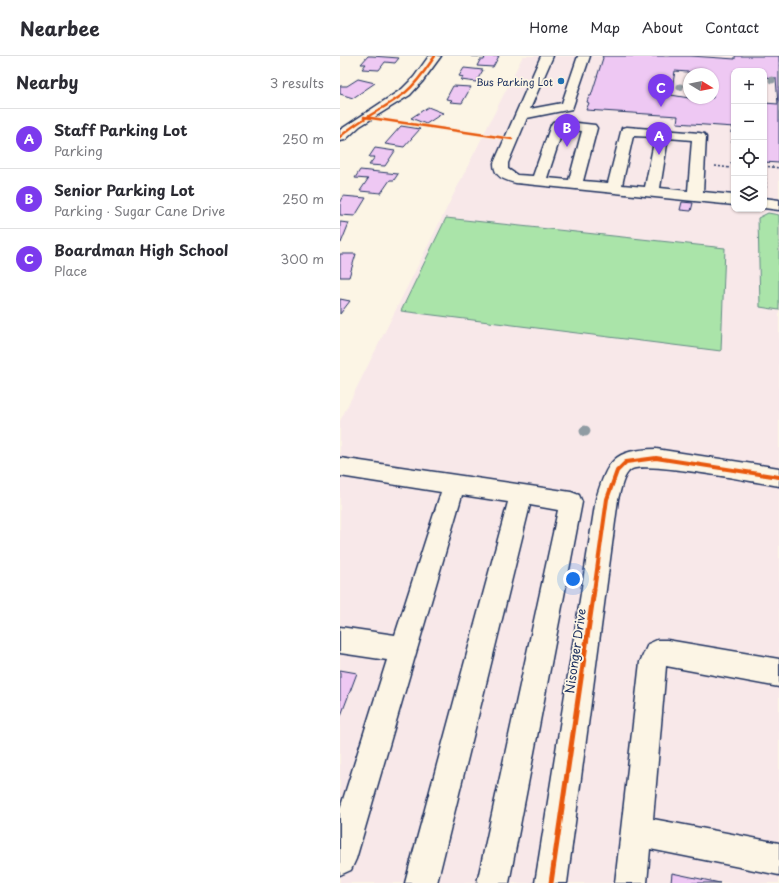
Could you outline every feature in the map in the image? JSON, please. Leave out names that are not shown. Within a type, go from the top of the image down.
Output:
[{"type":"street","points":[[340,137],[346,123],[407,91],[415,84],[435,56]]},
{"type":"street","points":[[547,56],[501,162],[501,171],[509,177],[539,181],[731,200]]},
{"type":"street","points":[[522,115],[567,106],[584,56]]},
{"type":"street","points":[[539,181],[558,125],[590,128],[575,185]]},
{"type":"street","points":[[614,189],[627,131],[699,137],[695,196]]},
{"type":"street","points":[[652,192],[662,134]]},
{"type":"street","name":"Nisonger Drive","points":[[551,883],[607,499],[617,471],[626,460],[637,458],[656,458],[779,477]]},
{"type":"street","points":[[340,467],[571,502],[493,883]]},
{"type":"street","points":[[340,858],[454,484]]},
{"type":"street","points":[[420,883],[521,494]]},
{"type":"street","points":[[340,640],[404,650]]},
{"type":"street","points":[[631,883],[653,662],[657,653],[667,653],[779,673]]},
{"type":"street","points":[[636,831],[779,859]]},
{"type":"path","points":[[716,166],[730,168]]},
{"type":"path","points":[[767,166],[779,168]]},
{"type":"path","points":[[766,176],[770,204]]},
{"type":"shaded area","points":[[523,56],[779,56],[779,883],[340,883],[340,421]]},
{"type":"green space","points":[[768,213],[779,215],[779,310],[760,307],[758,218]]},
{"type":"green space","points":[[446,218],[725,248],[721,351],[401,311]]},
{"type":"building","points":[[368,56],[399,58],[395,63],[385,62],[379,70],[362,69],[366,64],[361,64]]},
{"type":"building","points":[[471,56],[499,56],[493,67],[477,66],[480,60],[484,60],[485,57]]},
{"type":"building","points":[[602,56],[691,56],[735,59],[735,56],[779,56],[779,163],[767,162],[767,103],[778,104],[776,78],[767,77],[767,68],[731,68],[731,127],[677,123],[678,116],[586,110],[589,103],[587,102],[589,96],[591,96],[603,58]]},
{"type":"building","points":[[464,68],[483,70],[476,82],[461,80],[463,77],[459,76]]},
{"type":"building","points":[[358,79],[375,83],[353,98],[340,94],[340,86],[347,86]]},
{"type":"building","points":[[453,86],[471,87],[462,103],[450,102],[452,100],[446,99]]},
{"type":"building","points":[[428,107],[443,113],[426,124],[411,118]]},
{"type":"building","points":[[401,126],[420,129],[404,147],[385,144]]},
{"type":"building","points":[[375,148],[395,151],[385,166],[369,165],[375,157],[369,157]]},
{"type":"building","points":[[360,170],[398,174],[394,180],[390,180],[381,193],[360,191],[368,179],[355,178]]},
{"type":"building","points":[[343,196],[366,198],[355,216],[340,215],[340,201]]},
{"type":"building","points":[[682,202],[693,203],[691,211],[680,210]]},
{"type":"building","points":[[340,222],[349,223],[341,243],[340,243]]},
{"type":"building","points":[[340,254],[356,254],[349,277],[340,277]]},
{"type":"building","points":[[340,299],[350,301],[340,314]]},
{"type":"building","points":[[340,670],[357,673],[340,718]]},
{"type":"building","points":[[672,873],[720,883],[671,883]]},
{"type":"cycle path","points":[[340,137],[364,118],[389,104],[406,92],[418,80],[435,56]]},
{"type":"cycle path","points":[[364,117],[512,139]]},
{"type":"cycle path","points":[[551,883],[607,499],[617,471],[621,465],[634,459],[656,458],[779,477]]},
{"type":"place","name":"Bus Parking Lot","points":[[561,81]]},
{"type":"place","name":"Boardman High School","points":[[661,107]]},
{"type":"place","name":"Senior Parking Lot","points":[[567,147]]},
{"type":"place","name":"Staff Parking Lot","points":[[659,155]]}]
